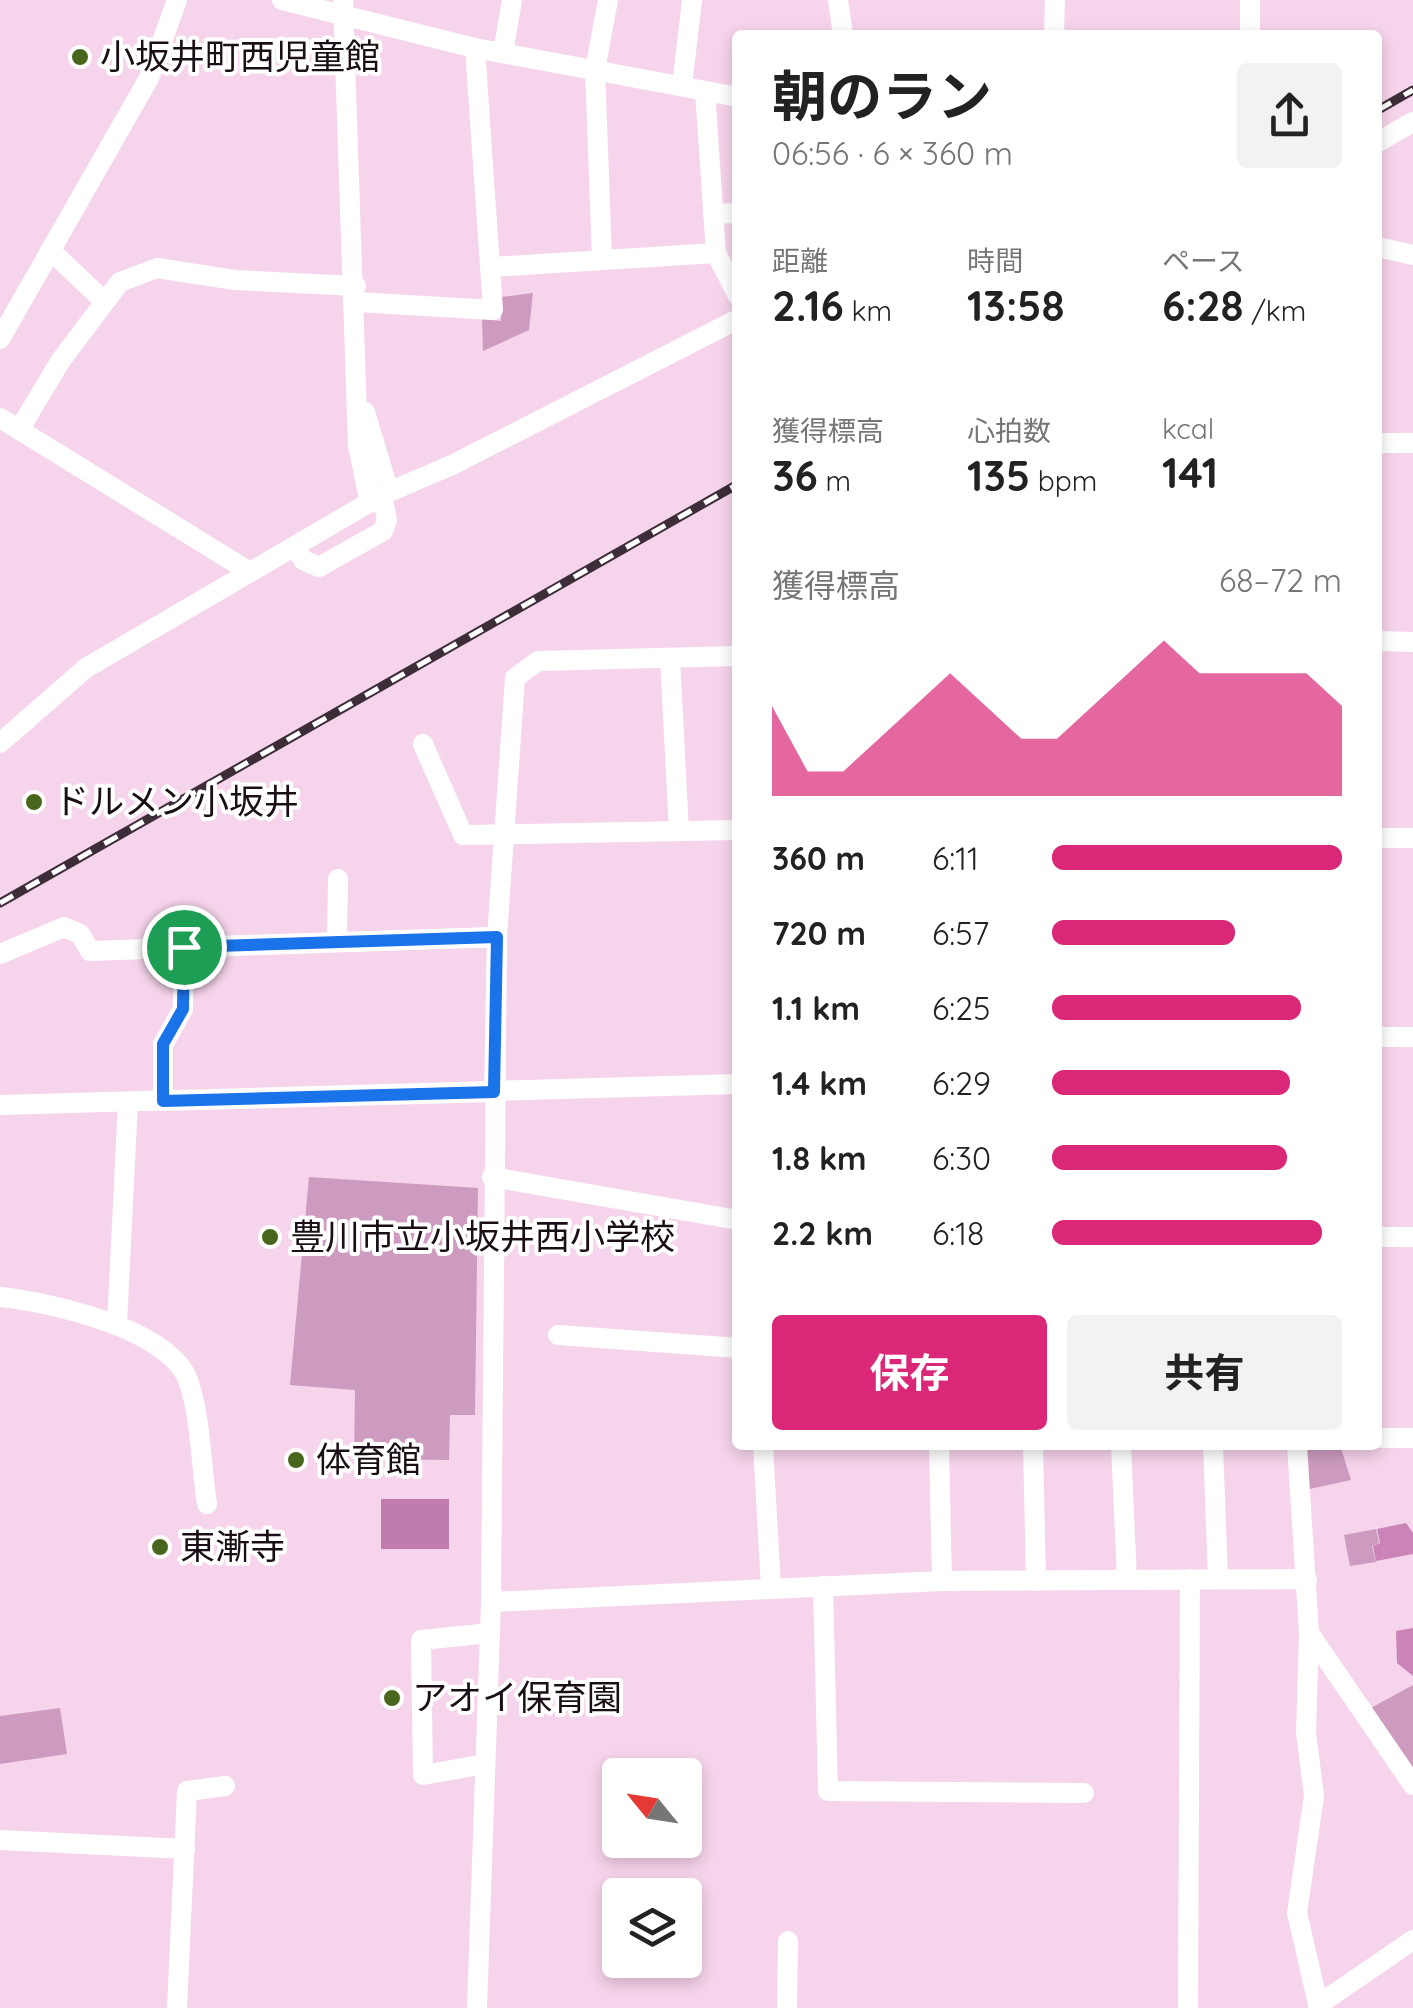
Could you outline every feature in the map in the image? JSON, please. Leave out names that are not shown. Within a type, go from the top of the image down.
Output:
[{"type":"street","points":[[0,339],[149,78],[177,0]]},
{"type":"street","points":[[282,0],[343,8],[475,48],[732,96]]},
{"type":"street","points":[[503,53],[512,0]]},
{"type":"street","points":[[602,258],[595,70],[608,0]]},
{"type":"street","points":[[682,86],[692,0]]},
{"type":"street","points":[[838,0],[842,30]]},
{"type":"street","points":[[1054,0],[1054,30]]},
{"type":"street","points":[[1250,0],[1250,30]]},
{"type":"street","points":[[295,546],[304,560],[320,568],[382,531],[387,520],[359,390],[343,8]]},
{"type":"street","points":[[19,430],[120,282],[157,268],[493,310],[475,48]]},
{"type":"street","points":[[705,91],[716,253],[732,284]]},
{"type":"street","points":[[1382,140],[1413,122]]},
{"type":"street","points":[[713,214],[732,213]]},
{"type":"street","points":[[1382,249],[1413,255]]},
{"type":"street","points":[[50,250],[104,301]]},
{"type":"street","points":[[490,267],[716,253]]},
{"type":"street","points":[[0,743],[86,668],[380,496],[452,465],[732,322]]},
{"type":"street","points":[[0,418],[250,572]]},
{"type":"street","points":[[1382,443],[1413,443]]},
{"type":"street","points":[[1382,641],[1413,642]]},
{"type":"street","points":[[476,2008],[491,1602],[497,937],[516,678],[538,661],[732,656]]},
{"type":"street","points":[[670,658],[679,831]]},
{"type":"street","points":[[423,744],[463,835],[732,830]]},
{"type":"street","points":[[1382,838],[1413,838]]},
{"type":"street","points":[[337,940],[338,879]]},
{"type":"street","points":[[0,954],[64,927],[80,934],[90,952],[497,937]]},
{"type":"street","points":[[163,1101],[163,1044],[183,1009],[184,947]]},
{"type":"street","points":[[1382,1037],[1413,1037]]},
{"type":"street","points":[[0,1105],[732,1084]]},
{"type":"street","points":[[118,1324],[128,1102]]},
{"type":"street","points":[[492,1177],[732,1219]]},
{"type":"street","points":[[1382,1237],[1413,1237]]},
{"type":"street","points":[[0,1297],[118,1324],[164,1350],[189,1379],[207,1504]]},
{"type":"street","points":[[558,1335],[732,1348]]},
{"type":"street","points":[[1382,1438],[1413,1438]]},
{"type":"street","points":[[764,1450],[771,1588]]},
{"type":"street","points":[[939,1450],[942,1581]]},
{"type":"street","points":[[1033,1450],[1036,1581]]},
{"type":"street","points":[[1121,1450],[1128,1580]]},
{"type":"street","points":[[1213,1450],[1218,1580]]},
{"type":"street","points":[[1296,1450],[1309,1633],[1306,1732],[1314,1796],[1296,1914],[1319,2006],[1413,1940]]},
{"type":"street","points":[[491,1602],[942,1581],[1306,1579]]},
{"type":"street","points":[[1188,2008],[1190,1580]]},
{"type":"street","points":[[823,1586],[828,1791],[1084,1793]]},
{"type":"street","points":[[486,1764],[423,1775],[421,1640],[490,1633]]},
{"type":"street","points":[[1309,1633],[1413,1785]]},
{"type":"street","points":[[177,2008],[187,1792],[226,1786]]},
{"type":"street","points":[[0,1840],[185,1849]]},
{"type":"street","points":[[787,2008],[788,1941]]},
{"type":"shaded area","points":[[533,293],[529,330],[483,351],[482,319],[501,321],[501,297]]},
{"type":"shaded area","points":[[309,1177],[478,1188],[475,1415],[450,1415],[449,1460],[354,1459],[355,1390],[290,1385]]},
{"type":"shaded area","points":[[1302,1450],[1342,1450],[1351,1480],[1305,1490]]},
{"type":"shaded area","points":[[381,1499],[449,1499],[449,1549],[381,1549]]},
{"type":"shaded area","points":[[1406,1523],[1413,1533],[1413,1554],[1376,1561],[1373,1546],[1380,1543],[1377,1529]]},
{"type":"shaded area","points":[[1376,1529],[1379,1543],[1372,1546],[1376,1562],[1350,1566],[1344,1535]]},
{"type":"shaded area","points":[[1413,1628],[1413,1676],[1397,1663],[1396,1631]]},
{"type":"shaded area","points":[[1413,1685],[1413,1773],[1369,1709]]},
{"type":"shaded area","points":[[60,1708],[67,1754],[0,1764],[0,1716]]},
{"type":"railway","points":[[1382,108],[1413,90]]},
{"type":"railway","points":[[0,903],[732,487]]},
{"type":"place","name":"小坂井町西児童館","points":[[80,57]]},
{"type":"place","name":"ドルメン小坂井","points":[[34,802]]},
{"type":"place","name":"豊川市立小坂井西小学校","points":[[270,1237]]},
{"type":"place","name":"体育館","points":[[296,1460]]},
{"type":"place","name":"東漸寺","points":[[160,1547]]},
{"type":"place","name":"アオイ保育園","points":[[392,1698]]},
{"type":"route","points":[[497,937],[494,1092],[163,1101],[163,1044],[183,1009],[184,947],[497,937]]}]
